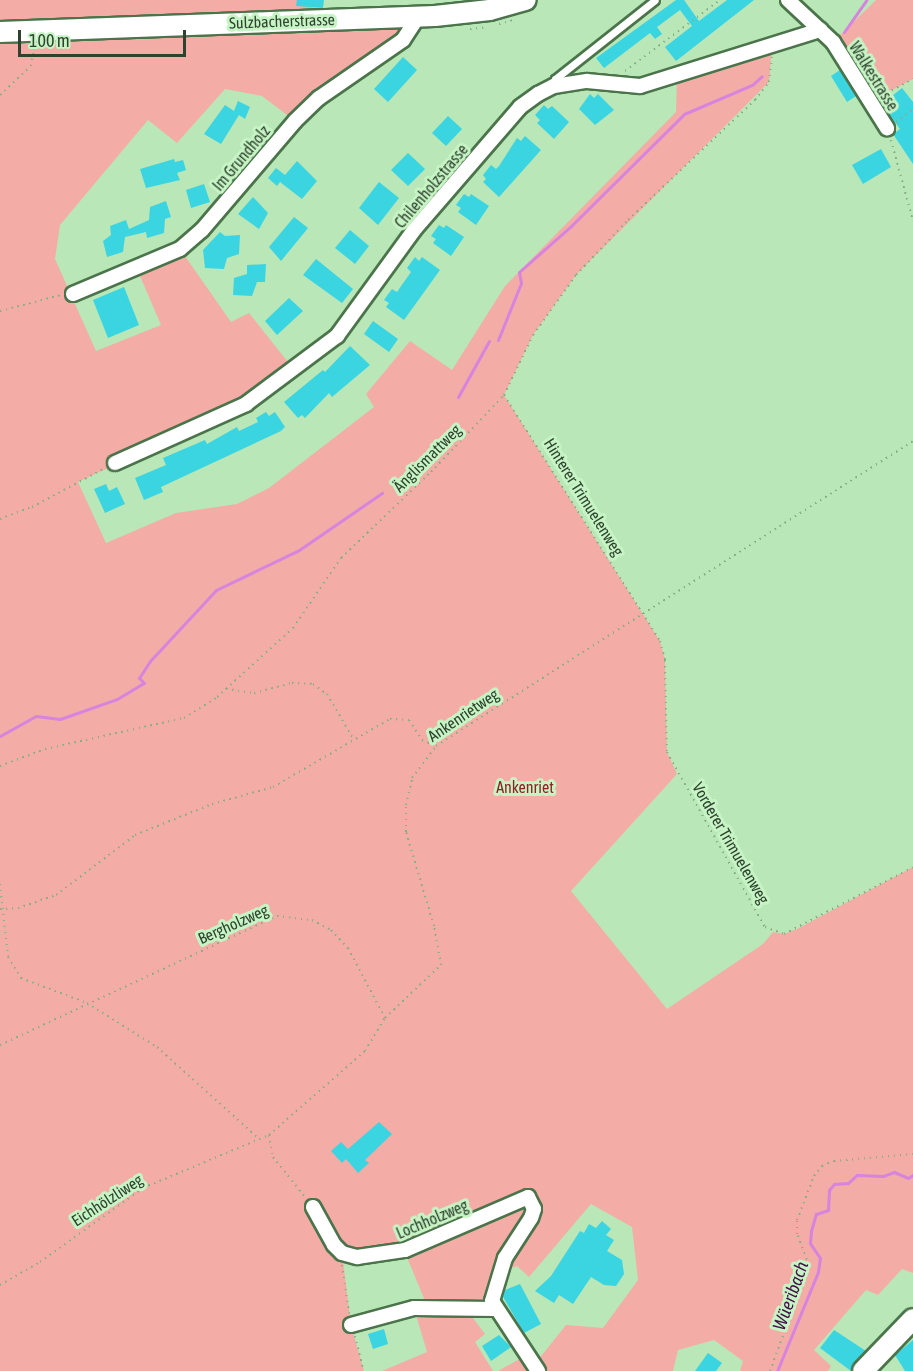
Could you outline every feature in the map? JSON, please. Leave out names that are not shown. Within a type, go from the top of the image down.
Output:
[{"type":"street","name":"Sulzbacherstrasse","points":[[0,32],[419,8],[490,10],[526,0]]},
{"type":"street","name":"Walkestrasse","points":[[788,0],[833,42],[873,100],[887,128]]},
{"type":"street","name":"Im Grundholz","points":[[73,294],[180,249],[202,230],[295,121],[320,98],[403,40],[419,8]]},
{"type":"street","name":"Chilenholzstrasse","points":[[115,463],[246,404],[337,336],[414,230],[520,107],[554,86],[587,81],[640,86],[820,30]]},
{"type":"street","name":"Lochholzweg","points":[[313,1207],[334,1245],[342,1253],[357,1257],[405,1250],[528,1197],[534,1209],[531,1218],[505,1258],[493,1290],[494,1309]]},
{"type":"street","points":[[351,1325],[414,1308],[494,1309],[538,1371]]},
{"type":"street","points":[[863,1371],[913,1319]]},
{"type":"lane","points":[[554,86],[555,79],[655,0]]},
{"type":"path","points":[[609,84],[720,0]]},
{"type":"path","points":[[0,95],[31,66],[40,28]]},
{"type":"path","name":"Änglismattweg","points":[[0,766],[45,749],[184,718],[225,689],[292,628],[341,558],[432,472],[504,394],[533,335],[576,275],[769,82],[772,45]]},
{"type":"path","points":[[873,100],[913,79]]},
{"type":"path","points":[[887,128],[913,109]]},
{"type":"path","name":"Walkestrasse","points":[[887,128],[913,221]]},
{"type":"path","points":[[0,311],[48,296],[73,294]]},
{"type":"path","name":"Hinterer Trimuelenweg","points":[[504,394],[643,612]]},
{"type":"path","name":"Ankenrietweg","points":[[385,1018],[441,965],[434,926],[406,832],[406,805],[412,778],[436,746],[913,441]]},
{"type":"path","points":[[0,519],[32,507],[115,463]]},
{"type":"path","name":"Vorderer Trimuelenweg","points":[[643,612],[660,641],[665,660],[667,752],[765,927],[784,934],[797,929],[913,867]]},
{"type":"path","points":[[225,689],[254,693],[292,683],[313,684],[327,694],[354,740]]},
{"type":"path","points":[[0,909],[56,895],[135,836],[212,804],[273,787],[354,740],[401,717],[409,720],[422,741],[436,746]]},
{"type":"path","points":[[0,884],[8,957],[21,978],[87,1003],[157,1047],[260,1139]]},
{"type":"path","name":"Bergholzweg","points":[[0,1045],[277,916],[291,916],[331,930],[348,948],[385,1018]]},
{"type":"path","points":[[313,1207],[273,1157],[268,1147],[269,1136],[365,1051],[385,1018]]},
{"type":"path","name":"Eichhölzliweg","points":[[0,1285],[40,1262],[143,1188],[269,1136]]},
{"type":"path","points":[[770,1371],[809,1265],[797,1234],[796,1220],[814,1176],[822,1166],[834,1161],[913,1154]]},
{"type":"green space","name":"Ankenriet","points":[[0,0],[313,0],[312,20],[412,26],[295,121],[262,96],[225,89],[177,143],[148,120],[60,225],[55,259],[96,351],[161,325],[137,269],[180,249],[231,322],[249,313],[295,371],[246,404],[78,482],[106,543],[176,513],[237,504],[269,488],[374,407],[366,394],[410,341],[452,370],[505,286],[676,112],[677,76],[772,46],[769,82],[576,275],[533,335],[504,395],[660,641],[665,660],[667,752],[677,774],[571,891],[667,1009],[763,944],[773,932],[784,934],[797,929],[913,867],[913,1273],[902,1269],[878,1295],[866,1290],[814,1350],[831,1366],[828,1371],[740,1371],[743,1361],[714,1340],[678,1350],[673,1371],[498,1371],[525,1356],[534,1365],[566,1325],[603,1328],[638,1280],[632,1227],[591,1204],[529,1277],[517,1266],[499,1272],[492,1301],[467,1310],[485,1334],[475,1342],[493,1371],[382,1371],[427,1352],[414,1308],[428,1308],[404,1250],[342,1253],[351,1325],[364,1371],[0,1371]]},
{"type":"green space","points":[[876,0],[913,0],[913,79],[873,100],[833,42]]},
{"type":"building","points":[[297,0],[324,0],[323,8],[296,6]]},
{"type":"building","points":[[676,0],[684,0],[699,21],[727,0],[754,0],[676,61],[665,47],[692,26],[680,10],[657,27],[662,34],[655,39],[650,33],[604,68],[596,58]]},
{"type":"building","points":[[403,57],[417,70],[388,102],[374,89]]},
{"type":"building","points":[[840,70],[856,96],[847,102],[831,76]]},
{"type":"building","points":[[902,88],[913,102],[913,164],[893,134],[900,129],[882,104]]},
{"type":"building","points":[[590,94],[594,98],[598,94],[614,110],[595,125],[579,109]]},
{"type":"building","points":[[238,101],[250,107],[245,119],[239,115],[221,144],[204,134],[225,105],[234,111]]},
{"type":"building","points":[[544,105],[548,109],[552,106],[569,122],[554,139],[537,123],[540,120],[535,115]]},
{"type":"building","points":[[448,116],[462,129],[446,146],[432,133]]},
{"type":"building","points":[[525,136],[541,150],[499,197],[483,182],[486,179],[483,175],[491,165],[496,169],[517,138],[521,141]]},
{"type":"building","points":[[881,149],[891,167],[863,184],[852,165]]},
{"type":"building","points":[[408,153],[425,169],[408,186],[391,170]]},
{"type":"building","points":[[174,159],[175,162],[183,160],[186,170],[177,173],[180,180],[146,188],[140,169]]},
{"type":"building","points":[[297,161],[317,181],[302,199],[280,182],[277,186],[268,178],[276,168],[285,175]]},
{"type":"building","points":[[379,182],[399,198],[378,225],[359,208]]},
{"type":"building","points":[[204,184],[210,202],[191,208],[186,190]]},
{"type":"building","points":[[464,194],[469,197],[471,194],[489,206],[476,225],[458,212],[461,208],[456,205]]},
{"type":"building","points":[[253,197],[268,213],[259,229],[238,214]]},
{"type":"building","points":[[166,201],[171,217],[165,219],[164,233],[147,238],[146,232],[125,237],[123,252],[107,257],[103,241],[111,235],[110,226],[126,220],[129,229],[149,220],[150,207]]},
{"type":"building","points":[[294,217],[308,228],[281,261],[269,247]]},
{"type":"building","points":[[439,225],[444,228],[446,225],[464,237],[451,256],[433,243],[436,239],[431,236]]},
{"type":"building","points":[[350,230],[369,246],[355,264],[335,248]]},
{"type":"building","points":[[220,232],[225,236],[240,235],[239,254],[227,258],[224,269],[205,268],[203,250]]},
{"type":"building","points":[[415,257],[419,261],[422,257],[440,270],[404,320],[386,307],[389,303],[384,300],[392,289],[397,292],[411,272],[407,268]]},
{"type":"building","points":[[316,259],[353,289],[342,303],[303,275]]},
{"type":"building","points":[[266,264],[265,282],[257,282],[252,296],[233,295],[234,278],[247,274],[247,265]]},
{"type":"building","points":[[124,287],[139,325],[108,338],[93,300]]},
{"type":"building","points":[[289,298],[303,311],[277,335],[265,321]]},
{"type":"building","points":[[373,321],[398,339],[389,352],[364,334]]},
{"type":"building","points":[[350,346],[370,365],[332,397],[329,393],[305,418],[302,415],[298,418],[284,402],[323,370],[325,372]]},
{"type":"building","points":[[266,412],[269,416],[275,412],[285,427],[281,431],[161,487],[163,492],[144,500],[135,478],[166,465],[163,458],[205,440],[207,444],[237,427],[239,431],[258,422],[256,418]]},
{"type":"building","points":[[106,484],[109,491],[117,487],[125,504],[105,513],[94,489]]},
{"type":"building","points":[[379,1122],[392,1134],[365,1160],[369,1163],[358,1173],[346,1159],[342,1163],[331,1151],[341,1142],[348,1149]]},
{"type":"building","points":[[602,1221],[611,1229],[606,1235],[614,1240],[607,1251],[622,1260],[624,1274],[616,1286],[604,1285],[591,1277],[573,1304],[559,1295],[554,1303],[535,1291],[551,1276],[580,1231],[584,1233],[589,1224],[596,1228]]},
{"type":"building","points":[[520,1284],[541,1324],[524,1333],[503,1297],[505,1290]]},
{"type":"building","points":[[384,1329],[388,1344],[373,1349],[368,1334]]},
{"type":"building","points":[[834,1330],[866,1351],[851,1371],[820,1348]]},
{"type":"building","points":[[499,1335],[511,1347],[491,1361],[482,1346]]},
{"type":"building","points":[[913,1340],[913,1371],[905,1371],[895,1355]]},
{"type":"building","points":[[708,1353],[722,1363],[716,1371],[695,1371]]},
{"type":"waterway","points":[[844,32],[866,0]]},
{"type":"waterway","points":[[498,340],[521,283],[519,272],[571,226],[684,114],[752,85],[762,76]]},
{"type":"waterway","points":[[458,397],[489,341]]},
{"type":"waterway","points":[[0,736],[36,716],[60,719],[117,699],[144,683],[139,678],[150,661],[216,590],[299,550],[382,493]]},
{"type":"waterway","name":"Wüeribach","points":[[777,1371],[818,1272],[820,1258],[810,1243],[811,1231],[816,1214],[828,1210],[829,1190],[834,1184],[848,1183],[857,1175],[883,1176],[894,1172],[908,1178],[913,1175]]}]
